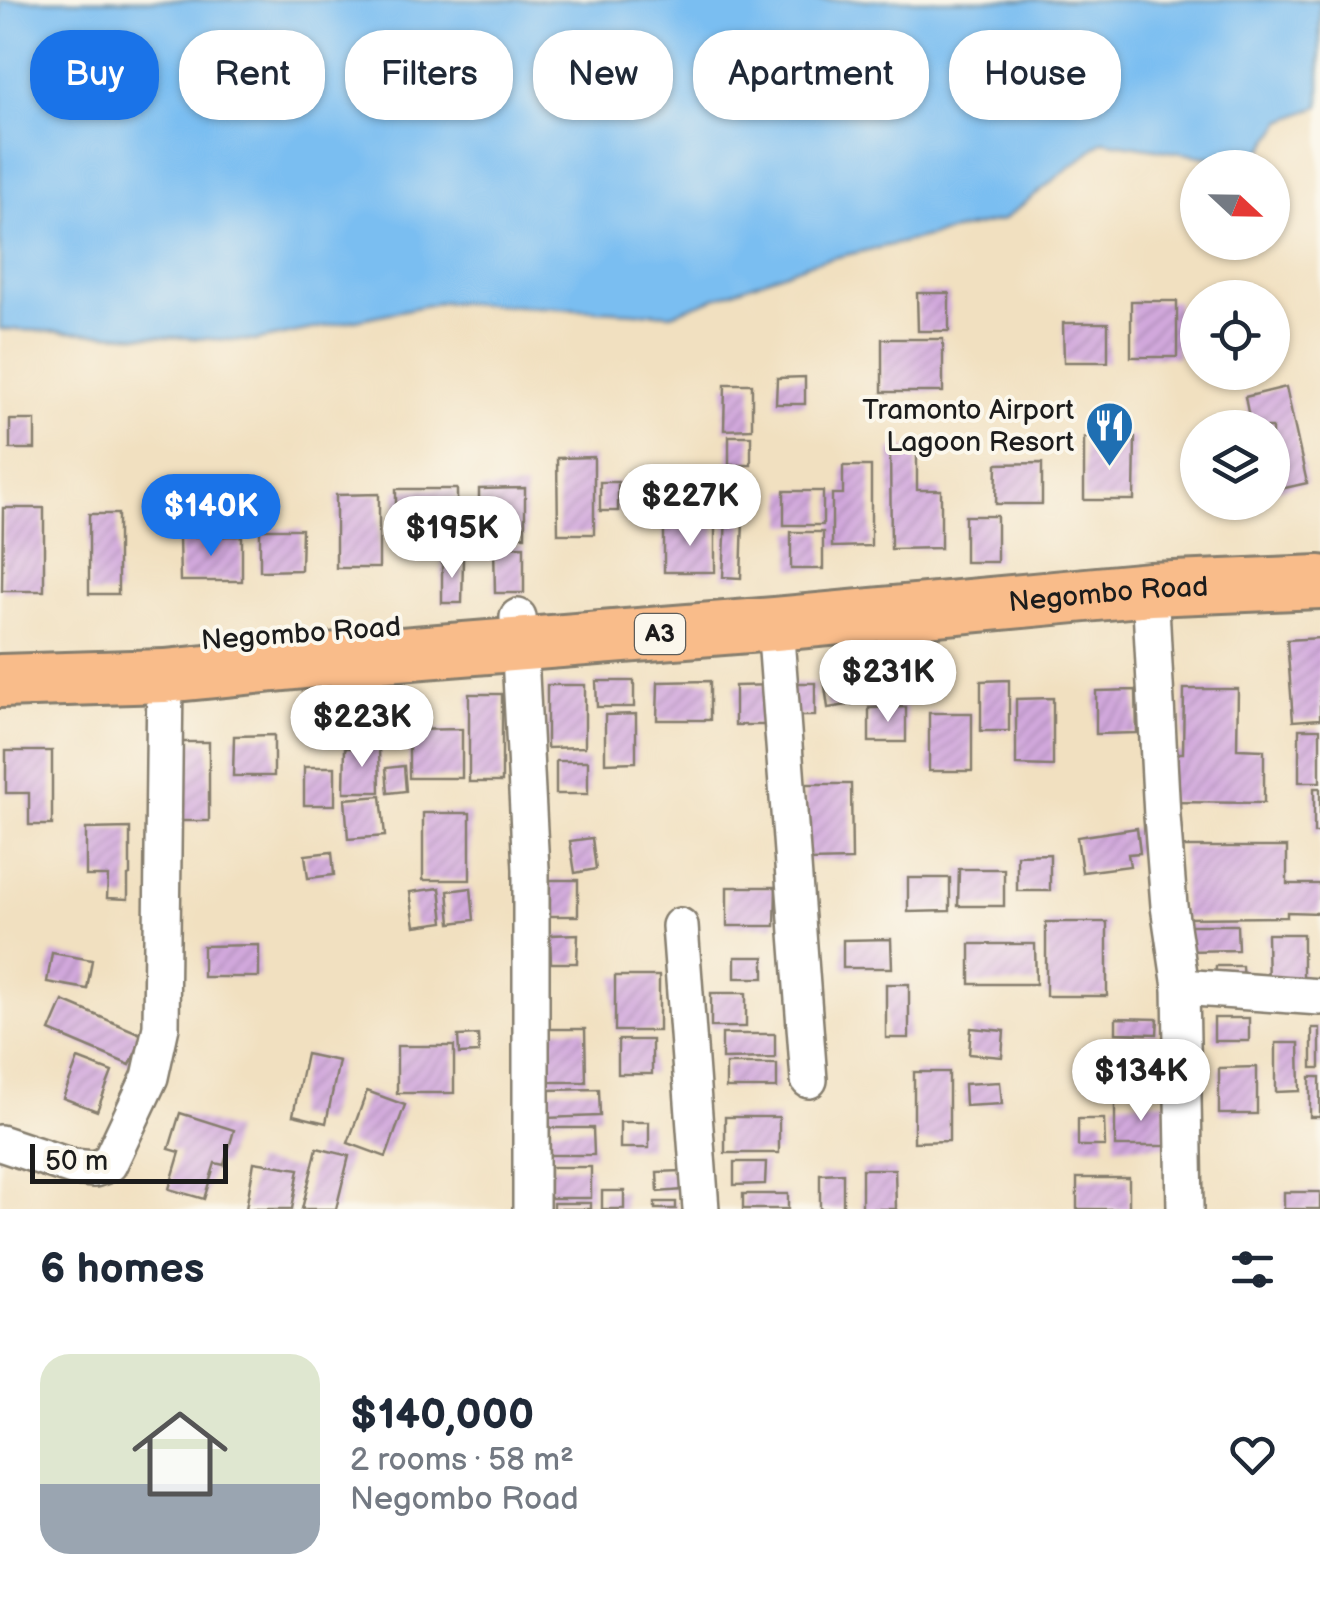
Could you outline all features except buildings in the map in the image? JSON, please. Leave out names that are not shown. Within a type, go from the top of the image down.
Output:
[{"type":"highway","name":"Negombo Road","points":[[0,681],[165,676],[325,660],[519,631],[1126,563],[1320,553]]},
{"type":"highway","name":"Negombo Road","points":[[0,651],[775,624],[1150,589],[1320,582]]},
{"type":"street","points":[[1150,589],[1169,906],[1181,987],[1185,1209]]},
{"type":"street","points":[[775,624],[809,1080]]},
{"type":"street","points":[[519,631],[531,868],[531,1209]]},
{"type":"street","points":[[0,1143],[72,1167],[94,1169],[109,1164],[150,1077],[160,1027],[165,676]]},
{"type":"street","points":[[680,926],[701,1209]]},
{"type":"street","points":[[1181,987],[1320,998]]},
{"type":"water","points":[[0,0],[1320,0],[1320,106],[1283,121],[1263,150],[1180,153],[1103,141],[1003,220],[810,263],[672,314],[443,302],[254,341],[0,329]]},
{"type":"place","name":"Tramonto Airport Lagoon Resort","points":[[1109,468]]}]
